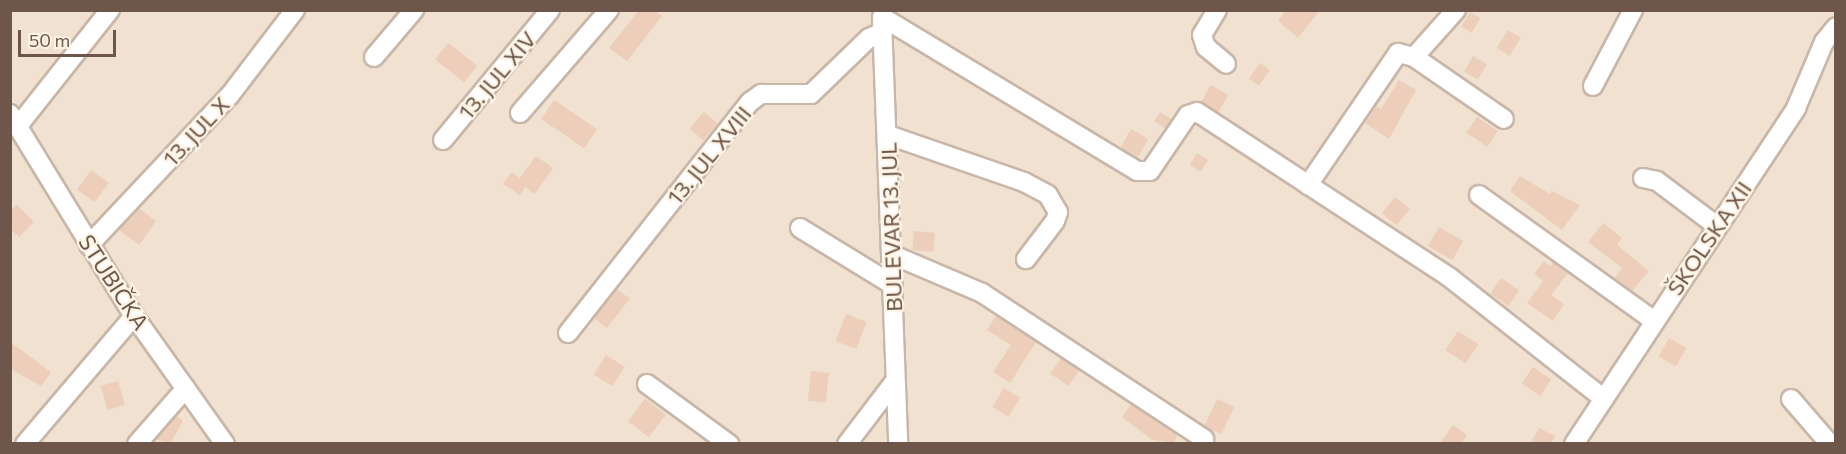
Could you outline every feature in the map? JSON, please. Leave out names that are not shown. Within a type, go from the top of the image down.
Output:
[{"type":"street","points":[[14,120],[110,10]]},
{"type":"street","name":"13. JUL X","points":[[89,245],[230,95],[295,10]]},
{"type":"street","points":[[374,57],[414,10]]},
{"type":"street","name":"13. JUL XIV","points":[[443,140],[550,10]]},
{"type":"street","points":[[520,113],[609,10]]},
{"type":"street","points":[[1217,10],[1202,35],[1206,47],[1226,64]]},
{"type":"street","points":[[1414,57],[1456,10]]},
{"type":"street","points":[[1593,86],[1633,10]]},
{"type":"street","points":[[882,20],[1137,171],[1150,171],[1188,115],[1197,112],[1449,277],[1604,399]]},
{"type":"street","name":"BULEVAR 13. JUL","points":[[882,20],[893,255],[898,444]]},
{"type":"street","name":"13. JUL XVIII","points":[[568,333],[750,102],[761,94],[811,94],[869,38],[882,20]]},
{"type":"street","name":"ŠKOLSKA XII","points":[[1574,444],[1653,321],[1796,108],[1824,42],[1836,27]]},
{"type":"street","points":[[1308,185],[1392,57],[1398,53],[1414,57],[1504,119]]},
{"type":"street","name":"STUBIČKA","points":[[14,120],[134,316],[225,444]]},
{"type":"street","points":[[888,135],[1024,182],[1048,195],[1059,212],[1055,221],[1026,259]]},
{"type":"street","points":[[1642,178],[1658,181],[1717,226]]},
{"type":"street","points":[[1479,195],[1653,321]]},
{"type":"street","points":[[800,228],[893,285]]},
{"type":"street","points":[[893,255],[982,292],[1204,439]]},
{"type":"street","points":[[25,444],[134,316]]},
{"type":"street","points":[[847,444],[895,381]]},
{"type":"street","points":[[647,384],[729,444]]},
{"type":"street","points":[[137,444],[186,388]]},
{"type":"street","points":[[1791,399],[1830,444]]},
{"type":"shaded area","points":[[11,11],[1835,11],[1835,443],[11,443]]},
{"type":"building","points":[[639,10],[654,10],[662,16],[627,61],[609,48]]},
{"type":"building","points":[[1286,10],[1320,10],[1298,38],[1278,21]]},
{"type":"building","points":[[1470,12],[1480,18],[1472,33],[1461,27]]},
{"type":"building","points":[[1508,30],[1521,38],[1510,56],[1497,48]]},
{"type":"building","points":[[448,43],[477,66],[464,82],[435,60]]},
{"type":"building","points":[[1473,56],[1487,64],[1478,80],[1464,72]]},
{"type":"building","points":[[1260,63],[1270,70],[1259,85],[1249,79]]},
{"type":"building","points":[[1399,80],[1416,90],[1389,139],[1365,123],[1377,106],[1381,109]]},
{"type":"building","points":[[1211,85],[1228,95],[1218,112],[1201,102]]},
{"type":"building","points":[[554,100],[597,129],[584,148],[541,119]]},
{"type":"building","points":[[704,112],[718,124],[703,140],[690,129]]},
{"type":"building","points":[[1160,112],[1171,119],[1165,128],[1154,121]]},
{"type":"building","points":[[1477,117],[1498,131],[1487,147],[1466,133]]},
{"type":"building","points":[[1131,129],[1148,139],[1138,157],[1120,147]]},
{"type":"building","points":[[1197,153],[1208,160],[1201,172],[1190,165]]},
{"type":"building","points":[[536,156],[553,168],[535,194],[525,187],[520,195],[503,184],[512,172],[520,178]]},
{"type":"building","points":[[91,170],[109,183],[95,202],[77,189]]},
{"type":"building","points":[[1520,176],[1550,194],[1552,191],[1580,205],[1562,230],[1510,191]]},
{"type":"building","points":[[1395,197],[1410,209],[1397,225],[1382,213]]},
{"type":"building","points":[[17,205],[34,222],[19,237],[10,228],[10,211]]},
{"type":"building","points":[[139,208],[156,221],[139,245],[119,230]]},
{"type":"building","points":[[1603,223],[1622,238],[1617,245],[1649,271],[1632,291],[1615,278],[1622,268],[1588,242]]},
{"type":"building","points":[[1439,227],[1463,241],[1452,260],[1428,246]]},
{"type":"building","points":[[914,231],[935,233],[933,252],[912,250]]},
{"type":"building","points":[[1544,261],[1550,266],[1553,262],[1568,273],[1551,295],[1564,304],[1553,321],[1527,303],[1543,281],[1534,274]]},
{"type":"building","points":[[1501,278],[1519,290],[1509,306],[1490,294]]},
{"type":"building","points":[[617,289],[630,299],[607,328],[594,318]]},
{"type":"building","points":[[846,314],[867,322],[856,349],[836,341]]},
{"type":"building","points":[[996,316],[1036,342],[1010,383],[993,372],[1011,345],[987,330]]},
{"type":"building","points":[[1458,331],[1478,344],[1466,363],[1445,350]]},
{"type":"building","points":[[1669,338],[1686,348],[1676,366],[1658,356]]},
{"type":"building","points":[[10,342],[51,372],[41,386],[10,369]]},
{"type":"building","points":[[606,355],[625,367],[612,386],[594,375]]},
{"type":"building","points":[[1061,358],[1079,370],[1069,386],[1050,374]]},
{"type":"building","points":[[1533,367],[1551,379],[1540,396],[1522,384]]},
{"type":"building","points":[[811,371],[829,373],[826,403],[808,401]]},
{"type":"building","points":[[118,381],[125,405],[108,410],[101,386]]},
{"type":"building","points":[[1004,388],[1020,398],[1008,417],[992,407]]},
{"type":"building","points":[[645,399],[666,415],[649,437],[628,421]]},
{"type":"building","points":[[1217,399],[1234,407],[1222,434],[1204,426]]},
{"type":"building","points":[[1131,404],[1177,435],[1174,444],[1151,439],[1122,417]]},
{"type":"building","points":[[176,416],[183,421],[170,444],[156,439]]},
{"type":"building","points":[[1453,425],[1467,435],[1461,444],[1439,444]]},
{"type":"building","points":[[1539,428],[1555,436],[1551,444],[1530,444]]}]
